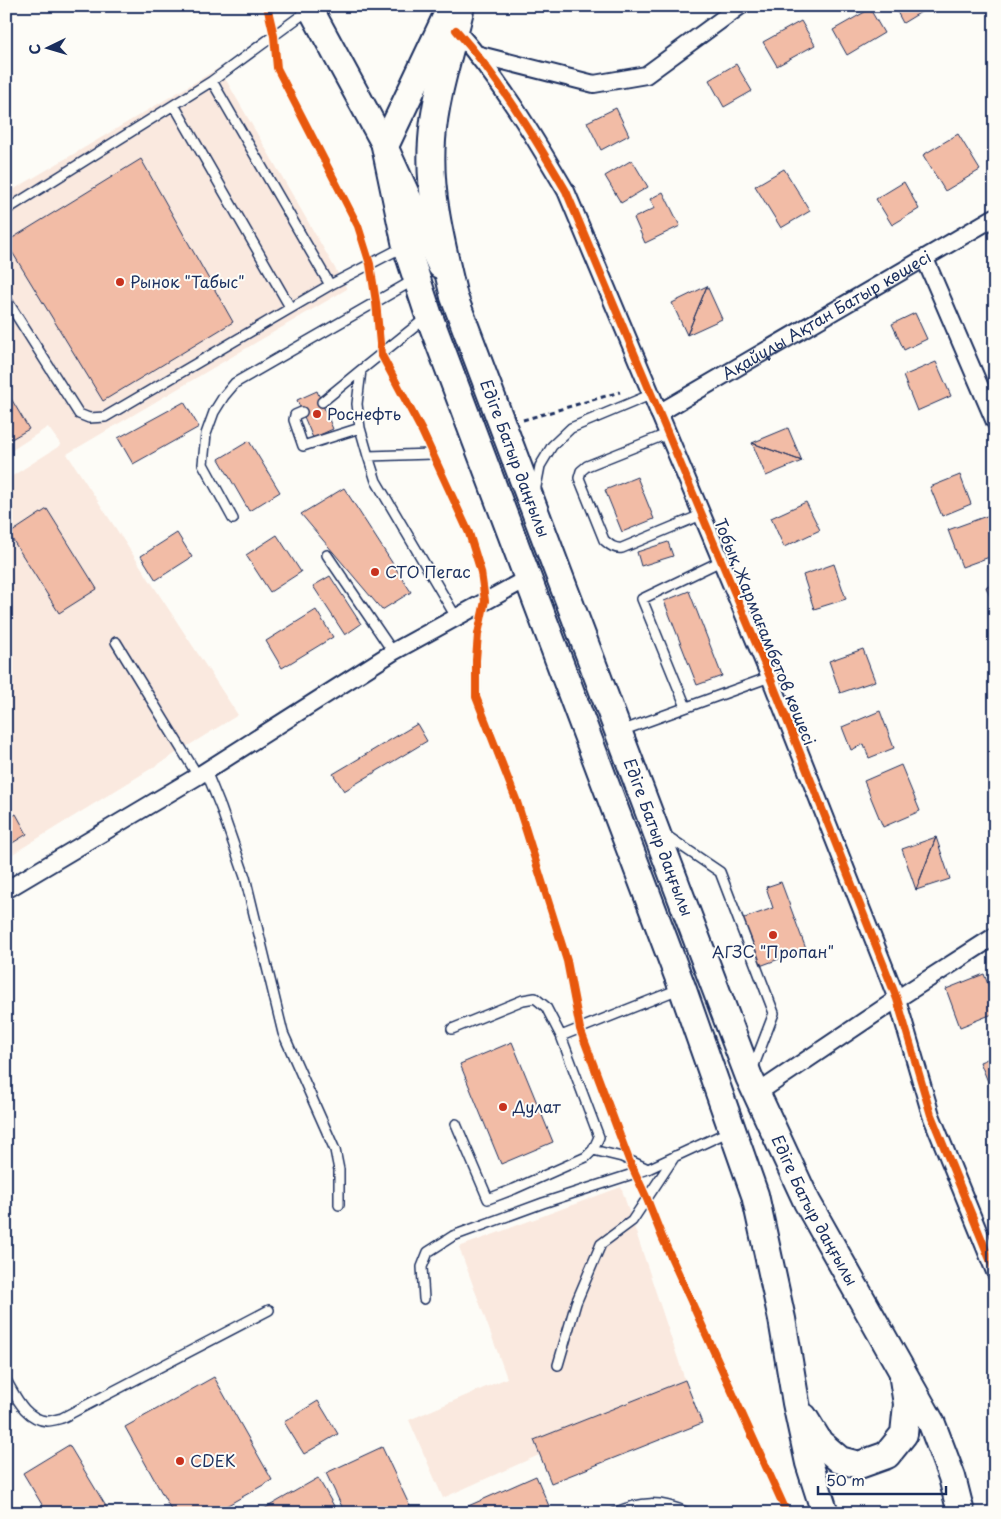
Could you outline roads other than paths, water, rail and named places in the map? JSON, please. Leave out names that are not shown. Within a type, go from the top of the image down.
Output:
[{"type":"main road","name":"Едіге Батыр даңғылы","points":[[310,8],[385,146],[454,297],[753,1086],[807,1202],[932,1424],[952,1477],[961,1513]]},
{"type":"main road","points":[[385,146],[456,14]]},
{"type":"main road","points":[[454,297],[436,222],[431,181],[432,139],[438,97],[456,14]]},
{"type":"main road","name":"Едіге Батыр даңғылы","points":[[385,146],[406,246],[429,316],[682,988],[755,1195],[782,1319],[796,1403],[809,1463],[825,1513]]},
{"type":"main road","points":[[796,1403],[820,1443],[840,1460],[859,1465],[887,1455],[904,1434],[907,1404],[901,1369]]},
{"type":"street","points":[[476,54],[594,84],[646,75],[740,6]]},
{"type":"street","name":"Тобық Жармағамбетов көшесі","points":[[456,14],[476,54],[535,138],[566,191],[770,677],[897,999],[931,1115],[995,1272]]},
{"type":"street","name":"Ақайұлы Ақтан Батыр көшесі","points":[[659,413],[995,218]]},
{"type":"street","points":[[925,259],[995,422]]},
{"type":"street","points":[[6,890],[202,774],[393,652],[528,578]]},
{"type":"street","points":[[753,1086],[897,999],[995,936]]},
{"type":"lane","points":[[6,210],[212,81],[310,8]]},
{"type":"lane","points":[[212,81],[330,285]]},
{"type":"lane","points":[[174,105],[290,307]]},
{"type":"lane","points":[[6,299],[79,414],[89,418],[104,417],[290,307],[406,246]]},
{"type":"lane","points":[[233,519],[203,464],[206,434],[214,412],[224,396],[235,384],[416,278]]},
{"type":"lane","points":[[322,402],[429,316]]},
{"type":"lane","points":[[361,370],[357,404],[360,428],[376,481],[456,617]]},
{"type":"lane","points":[[532,504],[540,466],[552,446],[571,428],[648,390]]},
{"type":"lane","points":[[302,412],[295,415],[294,420],[303,446],[360,428]]},
{"type":"lane","points":[[667,434],[587,466],[582,471],[580,478],[604,540],[616,549],[622,548],[701,514]]},
{"type":"lane","points":[[368,456],[432,454]]},
{"type":"lane","points":[[327,555],[393,652]]},
{"type":"lane","points":[[686,707],[642,598],[721,561]]},
{"type":"lane","points":[[116,642],[222,808],[245,876],[283,1033],[335,1150],[339,1170],[339,1205]]},
{"type":"lane","points":[[618,732],[770,677]]},
{"type":"lane","points":[[654,827],[720,872],[774,1013],[753,1086]]},
{"type":"lane","points":[[561,1036],[682,988]]},
{"type":"lane","points":[[452,1029],[523,1000],[535,998],[546,1008],[561,1036],[599,1137],[593,1150],[586,1157],[488,1199],[456,1124]]},
{"type":"lane","points":[[424,1299],[422,1267],[428,1252],[453,1236],[543,1203],[648,1169],[732,1130]]},
{"type":"lane","points":[[593,1150],[622,1157],[648,1169]]},
{"type":"lane","points":[[558,1365],[576,1303],[602,1244],[632,1221],[676,1155]]},
{"type":"lane","points":[[6,1380],[20,1404],[31,1416],[47,1421],[62,1418],[268,1310]]},
{"type":"lane","points":[[614,1513],[632,1505],[662,1503],[688,1513]]},
{"type":"place","name":"Рынок \"Табыс\"","points":[[120,282]]},
{"type":"place","name":"Роснефть","points":[[317,414]]},
{"type":"place","name":"СТО Пегас","points":[[375,572]]},
{"type":"place","name":"АГЗС \"Пропан\"","points":[[773,935]]},
{"type":"place","name":"Дулат","points":[[503,1107]]},
{"type":"place","name":"CDEK","points":[[180,1461]]}]
